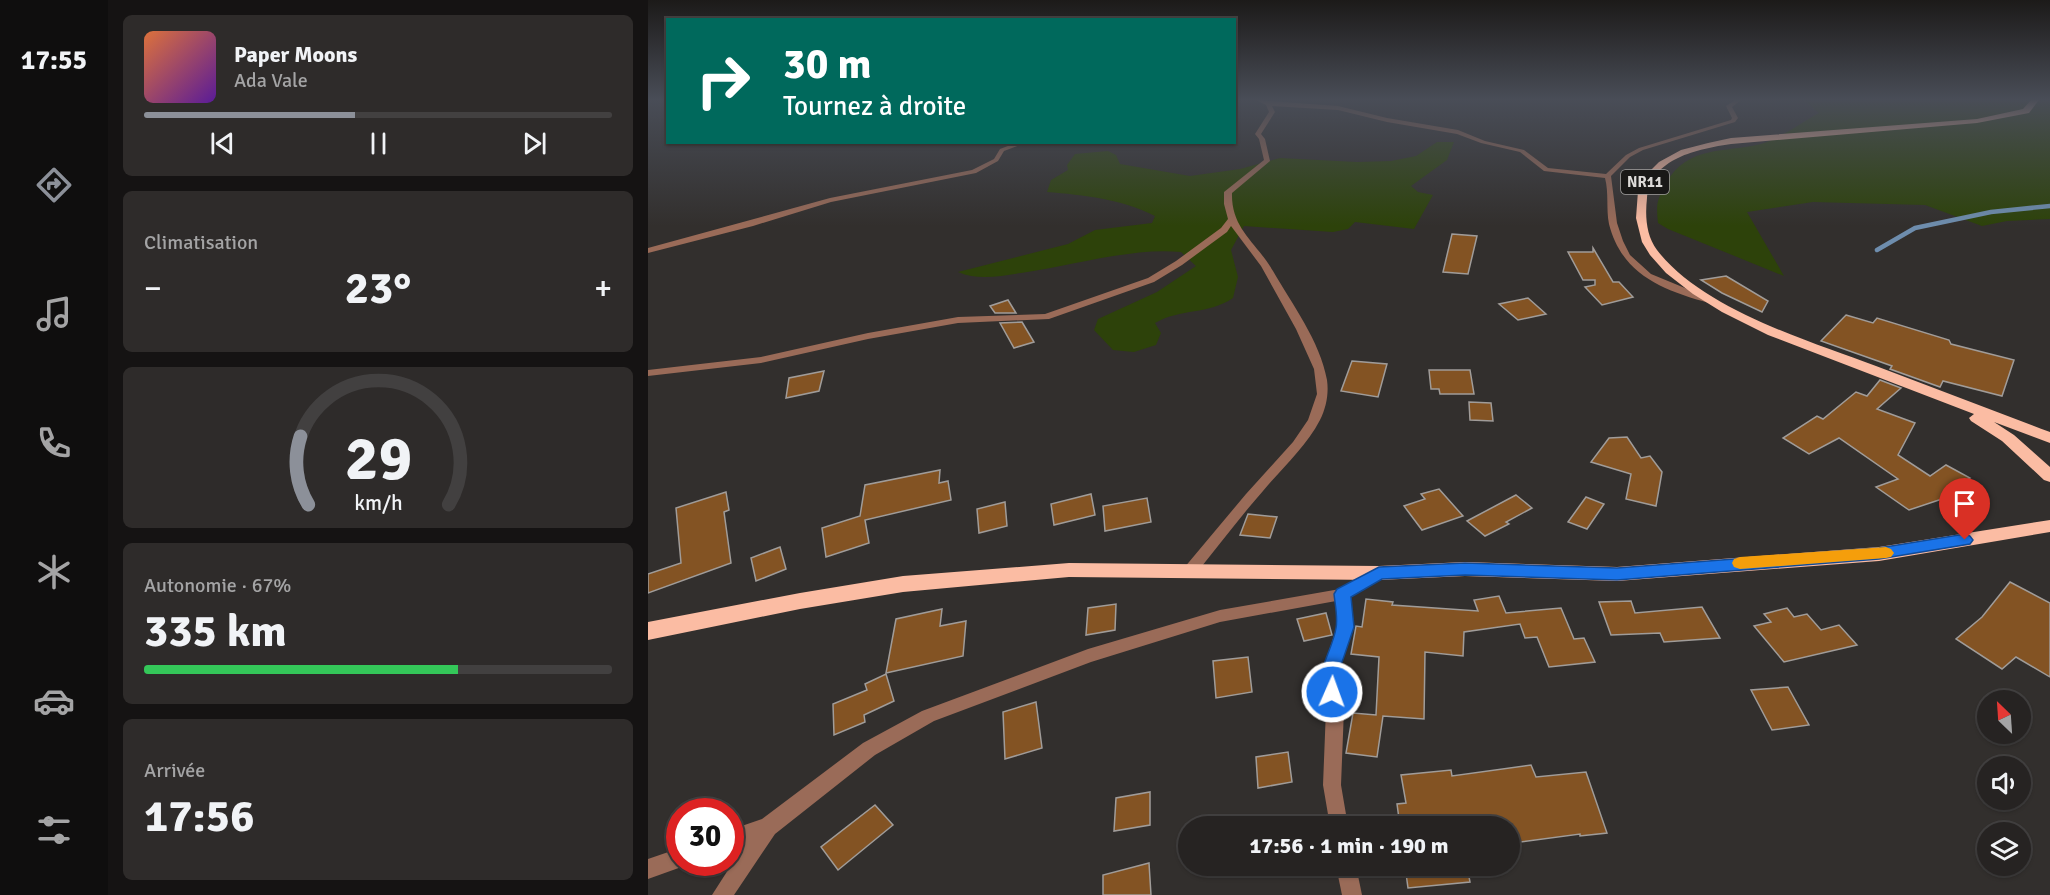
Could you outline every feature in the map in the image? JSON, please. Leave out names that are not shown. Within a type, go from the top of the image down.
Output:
[{"type":"highway","name":"NR11","points":[[1727,142],[1700,147],[1667,160],[1646,181],[1641,220],[1644,236],[1658,258],[1710,300],[1773,332],[2050,438]]},
{"type":"highway","name":"NR11","points":[[1951,401],[2008,438],[2050,476]]},
{"type":"highway","points":[[2050,458],[2046,463],[2050,476]]},
{"type":"highway","points":[[648,631],[800,601],[903,584],[1070,570],[1379,573],[1465,569],[1617,574],[1879,554],[2050,526]]},
{"type":"street","points":[[1189,572],[1259,487],[1295,449],[1310,426],[1322,395],[1321,374],[1316,366],[1308,340],[1262,260],[1245,242],[1231,220],[1228,209],[1228,192],[1267,161],[1264,142]]},
{"type":"street","points":[[1486,142],[1522,151],[1546,170],[1608,176]]},
{"type":"street","points":[[1608,176],[1628,156],[1641,149],[1665,142]]},
{"type":"street","points":[[648,251],[750,225],[830,200],[974,172],[996,160],[1002,150],[1019,144]]},
{"type":"street","points":[[1608,176],[1613,222],[1623,252],[1636,269],[1650,279],[1710,300]]},
{"type":"street","points":[[648,372],[761,360],[868,336],[958,320],[1046,317],[1150,280],[1179,263],[1224,230],[1231,220]]},
{"type":"street","points":[[722,895],[768,827],[869,749],[928,716],[1088,656],[1220,616],[1343,594],[1379,573]]},
{"type":"street","points":[[1337,816],[1332,785],[1335,709],[1329,674],[1345,627],[1343,594]]},
{"type":"street","points":[[744,835],[768,827]]},
{"type":"street","points":[[648,869],[666,863]]},
{"type":"street","points":[[1348,876],[1352,895]]},
{"type":"green space","points":[[1437,142],[1454,142],[1447,160],[1411,186],[1418,192],[1433,195],[1414,229],[1355,222],[1348,229],[1333,232],[1244,226],[1231,250],[1238,277],[1233,298],[1214,307],[1175,315],[1155,323],[1161,333],[1156,345],[1134,352],[1113,350],[1094,330],[1098,319],[1157,292],[1196,266],[1181,252],[1143,252],[997,276],[982,277],[958,272],[1068,244],[1095,230],[1152,223],[1155,216],[1116,202],[1089,196],[1047,192],[1051,180],[1068,170],[1067,165],[1075,154],[1108,151],[1116,155],[1120,164],[1190,176],[1240,169],[1280,158],[1357,162],[1391,161],[1416,156]]},
{"type":"green space","points":[[1767,142],[2050,142],[2050,219],[2007,221],[1982,226],[1925,205],[1813,202],[1747,212],[1784,276],[1658,223],[1657,206],[1661,194],[1675,171],[1685,162],[1708,153]]},
{"type":"building","points":[[1452,234],[1477,236],[1468,274],[1443,272]]},
{"type":"building","points":[[1593,248],[1613,282],[1619,282],[1633,297],[1602,305],[1585,287],[1595,285],[1595,280],[1583,280],[1568,252],[1593,252]]},
{"type":"building","points":[[1726,276],[1768,301],[1762,312],[1701,280]]},
{"type":"building","points":[[1528,298],[1546,314],[1518,320],[1499,304]]},
{"type":"building","points":[[1008,300],[1016,313],[995,313],[990,306]]},
{"type":"building","points":[[1846,315],[1873,323],[1877,318],[1949,340],[1951,344],[2014,360],[2002,396],[1943,381],[1940,387],[1890,369],[1892,366],[1821,341]]},
{"type":"building","points":[[1022,322],[1034,342],[1014,348],[1000,323]]},
{"type":"building","points":[[1352,361],[1387,364],[1378,397],[1341,391]]},
{"type":"building","points":[[1429,370],[1470,370],[1474,394],[1440,394],[1439,389],[1431,389]]},
{"type":"building","points":[[824,371],[819,391],[786,398],[789,378]]},
{"type":"building","points":[[1880,380],[1901,388],[1877,409],[1915,423],[1898,455],[1930,476],[1946,465],[1970,478],[1951,490],[1957,494],[1909,510],[1876,487],[1898,479],[1839,438],[1809,454],[1783,438],[1817,416],[1823,419],[1856,392],[1867,396]]},
{"type":"building","points":[[1469,402],[1491,403],[1493,421],[1470,420]]},
{"type":"building","points":[[1627,437],[1641,458],[1650,456],[1662,472],[1656,506],[1626,499],[1631,474],[1591,462],[1609,438]]},
{"type":"building","points":[[940,470],[939,483],[948,481],[951,500],[865,520],[869,543],[826,557],[822,528],[860,516],[865,485]]},
{"type":"building","points":[[1439,489],[1463,516],[1422,530],[1404,506],[1425,499],[1421,494]]},
{"type":"building","points":[[726,492],[729,510],[724,512],[731,563],[648,593],[648,574],[681,563],[676,508]]},
{"type":"building","points":[[1091,494],[1095,515],[1054,525],[1051,504]]},
{"type":"building","points":[[1516,495],[1532,508],[1506,522],[1509,524],[1485,536],[1467,521]]},
{"type":"building","points":[[1586,497],[1604,504],[1587,529],[1568,522]]},
{"type":"building","points":[[1147,498],[1151,522],[1105,531],[1103,506]]},
{"type":"building","points":[[1005,502],[1007,526],[979,533],[977,509]]},
{"type":"building","points":[[1248,514],[1277,517],[1270,538],[1240,535]]},
{"type":"building","points":[[780,547],[786,569],[756,581],[751,558]]},
{"type":"building","points":[[2010,582],[2050,603],[2050,677],[2016,657],[2002,669],[1956,639],[1982,617]]},
{"type":"building","points":[[1499,596],[1506,613],[1561,608],[1574,639],[1584,638],[1595,662],[1549,667],[1537,637],[1525,638],[1520,624],[1464,632],[1463,656],[1425,652],[1424,719],[1383,716],[1377,757],[1346,753],[1353,713],[1376,715],[1379,657],[1351,654],[1356,626],[1362,627],[1366,599],[1393,602],[1392,605],[1478,611],[1474,600]]},
{"type":"building","points":[[1631,601],[1635,613],[1702,607],[1720,638],[1664,642],[1660,633],[1611,635],[1599,602]]},
{"type":"building","points":[[1116,604],[1115,630],[1086,635],[1088,608]]},
{"type":"building","points":[[1787,608],[1794,617],[1807,614],[1821,630],[1839,625],[1857,645],[1784,662],[1754,626],[1771,622],[1764,614]]},
{"type":"building","points":[[942,609],[940,626],[966,621],[963,656],[886,673],[896,619]]},
{"type":"building","points":[[1326,613],[1332,635],[1304,641],[1297,619]]},
{"type":"building","points":[[1248,657],[1252,692],[1216,698],[1213,661]]},
{"type":"building","points":[[886,674],[894,701],[864,715],[865,722],[834,735],[833,704],[867,690],[865,684]]},
{"type":"building","points":[[1788,687],[1809,725],[1772,730],[1751,690]]},
{"type":"building","points":[[1036,702],[1042,748],[1005,759],[1003,712]]},
{"type":"building","points":[[1288,752],[1292,782],[1258,788],[1256,757]]},
{"type":"building","points":[[1531,765],[1536,777],[1586,772],[1607,833],[1580,836],[1580,834],[1520,842],[1520,816],[1399,816],[1397,804],[1406,803],[1401,775],[1451,770],[1452,776]]},
{"type":"building","points":[[1150,792],[1150,825],[1114,831],[1116,798]]},
{"type":"building","points":[[875,805],[893,825],[838,870],[821,847]]},
{"type":"building","points":[[1149,863],[1151,895],[1103,895],[1103,875]]},
{"type":"building","points":[[1406,876],[1469,876],[1470,882],[1408,888]]},
{"type":"waterway","points":[[1877,250],[1915,228],[1991,212],[2050,206]]},
{"type":"slow traffic","points":[[1740,563],[1886,553]]},
{"type":"route","points":[[1332,692],[1329,674],[1345,627],[1343,594],[1379,573],[1465,569],[1617,574],[1785,559],[1879,554],[1965,540]]}]
